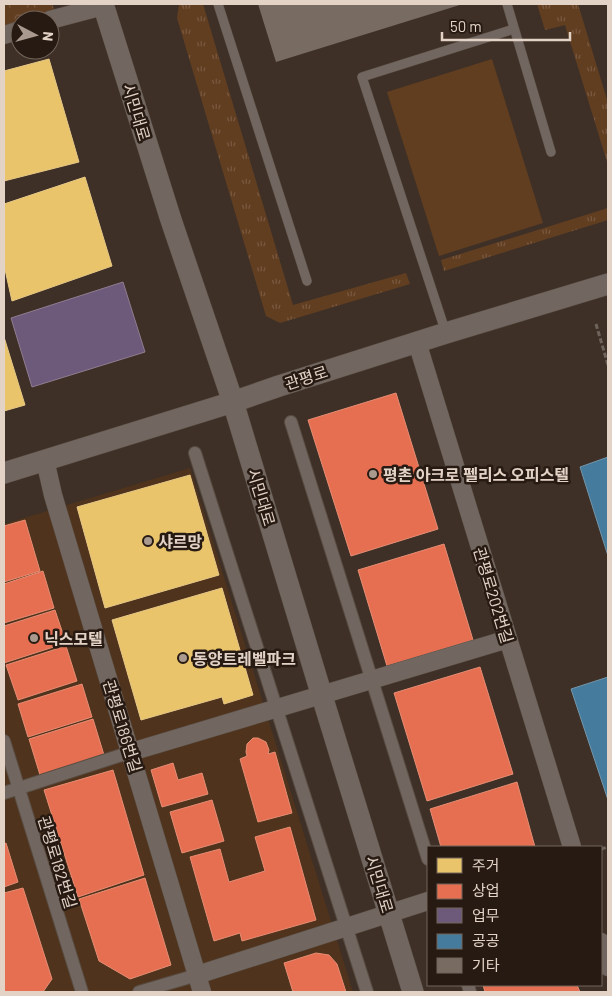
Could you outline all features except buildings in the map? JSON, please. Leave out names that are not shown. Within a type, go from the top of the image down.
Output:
[{"type":"street","points":[[60,17],[103,5]]},
{"type":"street","name":"시민대로","points":[[103,5],[171,220],[234,402],[413,992]]},
{"type":"street","name":"관평로","points":[[4,473],[234,402],[446,332],[608,284]]},
{"type":"street","name":"관평로202번길","points":[[416,342],[572,846]]},
{"type":"street","points":[[291,422],[427,856]]},
{"type":"street","points":[[194,453],[367,992]]},
{"type":"street","name":"관평로186번길","points":[[45,460],[53,495],[202,992]]},
{"type":"street","points":[[4,793],[131,752],[508,639]]},
{"type":"street","name":"관평로182번길","points":[[4,741],[82,992]]},
{"type":"street","points":[[139,992],[427,901]]},
{"type":"street","points":[[602,946],[608,967]]},
{"type":"lane","points":[[218,4],[307,281]]},
{"type":"lane","points":[[507,4],[551,152]]},
{"type":"lane","points":[[446,332],[362,77],[514,29]]},
{"type":"path","points":[[596,324],[608,365]]},
{"type":"shaded area","points":[[190,468],[353,992],[4,992],[4,524]]},
{"type":"green space","points":[[4,4],[52,4],[55,10],[10,10],[10,25],[4,27]]},
{"type":"green space","points":[[179,4],[203,4],[293,305],[406,273],[410,284],[280,323],[266,316],[177,18]]},
{"type":"green space","points":[[537,4],[578,4],[608,103],[608,165],[565,25],[545,30]]},
{"type":"green space","points":[[492,59],[543,223],[439,256],[387,92]]},
{"type":"green space","points":[[608,208],[608,220],[444,271],[441,260]]},
{"type":"place","name":"평촌 아크로 펠리스 오피스텔","points":[[373,474]]},
{"type":"place","name":"샤르망","points":[[148,541]]},
{"type":"place","name":"닉스모텔","points":[[34,638]]},
{"type":"place","name":"동양트레벨파크","points":[[183,658]]}]
